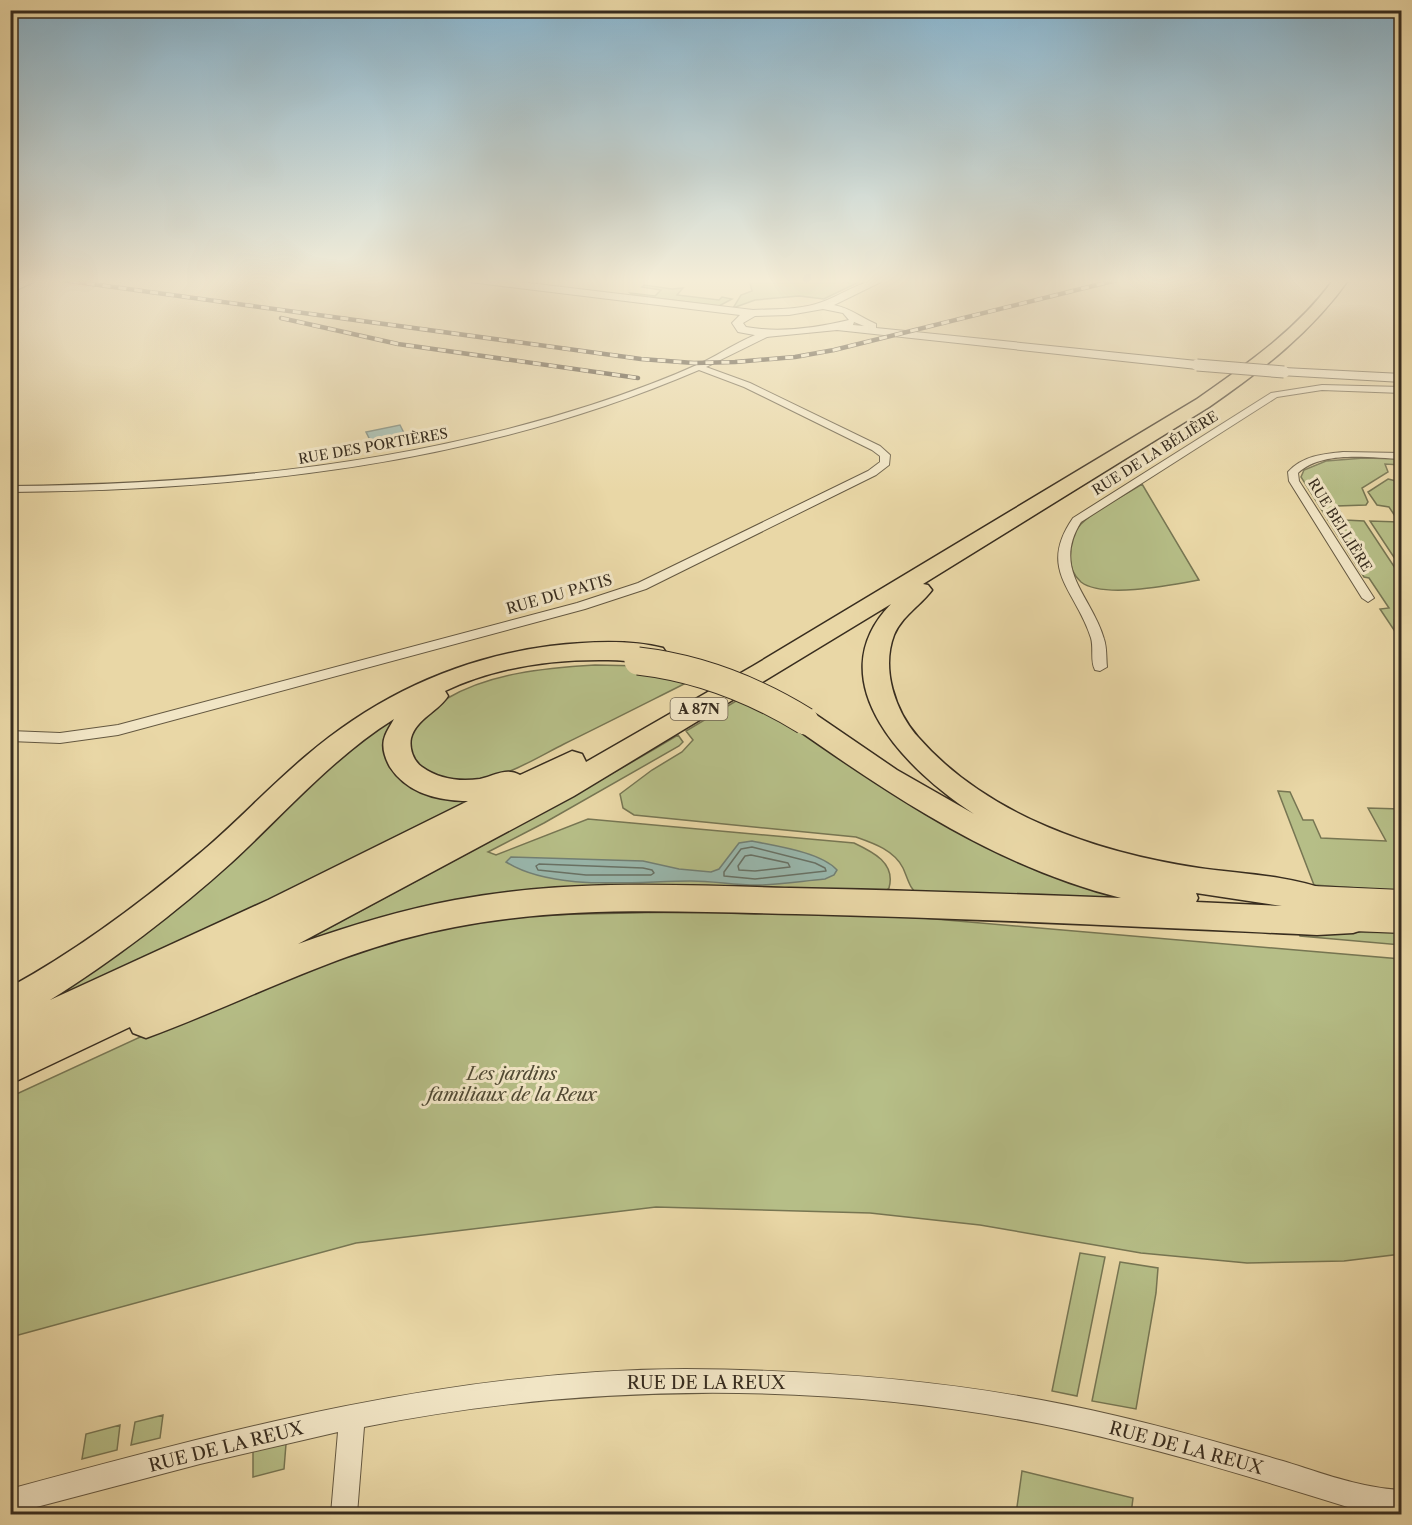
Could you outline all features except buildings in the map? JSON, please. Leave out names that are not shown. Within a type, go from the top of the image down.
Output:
[{"type":"highway","name":"A 87N","points":[[10,1036],[280,910],[568,763],[852,600],[1189,398],[1255,350]]},
{"type":"highway","name":"A 87N","points":[[10,1067],[293,931],[564,788],[1203,403],[1239,378],[1271,350]]},
{"type":"highway","points":[[982,538],[974,553],[901,605],[879,638],[876,678],[884,705],[896,730],[909,745],[932,768],[966,795],[1046,839],[1096,857],[1159,873],[1313,898]]},
{"type":"highway","points":[[10,1005],[98,949],[165,899],[219,855],[331,750],[403,700],[463,673],[523,658],[574,651],[603,651],[646,658],[686,668],[748,689],[810,719],[929,792],[1006,832],[1055,852],[1152,881],[1277,900],[1313,898],[1401,902]]},
{"type":"highway","points":[[568,763],[535,769],[489,788],[450,791],[432,787],[413,777],[401,761],[398,743],[403,725],[416,709],[435,696],[472,680],[518,668],[563,661],[646,658]]},
{"type":"highway","points":[[810,719],[914,795],[992,836],[1114,884],[1176,897],[1353,919],[1401,921]]},
{"type":"highway","points":[[10,1082],[318,950],[383,929],[414,922],[456,913],[522,904],[694,899],[956,904],[1317,921],[1353,919]]},
{"type":"street","name":"RUE DES PORTIÈRES","points":[[724,354],[728,350]]},
{"type":"street","name":"RUE DES PORTIÈRES","points":[[10,489],[111,488],[210,482],[296,473],[382,459],[470,442],[552,420],[626,396],[698,367],[732,350]]},
{"type":"street","points":[[1060,350],[1197,365],[1401,378]]},
{"type":"street","name":"RUE DU PATIS","points":[[10,736],[60,738],[118,730],[580,606],[642,586],[863,478],[885,463],[885,455],[876,448],[747,385],[698,367]]},
{"type":"street","name":"RUE DE LA BÉLIÈRE","points":[[1100,667],[1097,638],[1075,594],[1064,563],[1063,550],[1077,520],[1275,395],[1300,389],[1330,386],[1401,390]]},
{"type":"street","name":"RUE BELLIÈRE","points":[[1368,598],[1294,481],[1293,472],[1302,464],[1333,456],[1358,454],[1401,456]]},
{"type":"street","name":"RUE DE LA REUX","points":[[10,1502],[121,1472],[351,1416],[440,1400],[524,1389],[662,1380],[857,1387],[973,1401],[1081,1420],[1354,1496],[1401,1503]]},
{"type":"street","points":[[344,1515],[351,1416]]},
{"type":"green space","points":[[1364,458],[1401,459],[1401,465],[1385,464],[1388,472],[1362,488],[1368,502],[1366,505],[1337,506],[1345,520],[1364,521],[1401,577],[1401,618],[1395,620],[1401,625],[1401,636],[1398,636],[1380,609],[1389,608],[1369,578],[1364,577],[1301,477],[1304,470],[1326,461]]},
{"type":"green space","points":[[1388,479],[1396,481],[1401,487],[1401,568],[1370,521],[1399,522],[1389,507],[1377,505],[1368,492]]},
{"type":"green space","points":[[1142,484],[1199,580],[1121,590],[1105,590],[1081,582],[1073,571],[1069,553],[1075,531],[1094,513]]},
{"type":"green space","points":[[595,665],[643,666],[698,677],[524,765],[491,778],[457,781],[438,777],[423,769],[414,758],[410,745],[414,730],[426,714],[463,690],[518,673]]},
{"type":"green space","points":[[746,695],[837,752],[1167,906],[919,896],[911,887],[903,868],[894,856],[856,837],[634,815],[623,808],[620,794],[652,770],[682,752],[693,740],[686,731]]},
{"type":"green space","points":[[398,710],[388,750],[475,798],[256,908],[37,1007],[333,755]]},
{"type":"green space","points":[[678,735],[683,742],[679,746],[544,823],[488,852],[496,855],[588,819],[854,843],[868,850],[886,865],[890,879],[889,888],[882,895],[656,893],[291,949],[534,817]]},
{"type":"green space","points":[[1278,791],[1290,792],[1303,820],[1313,820],[1321,838],[1386,841],[1368,808],[1401,809],[1401,891],[1314,885]]},
{"type":"green space","name":"Les jardins familiaux de la Reux","points":[[768,910],[923,918],[1401,959],[1401,1254],[1344,1261],[1247,1263],[1141,1253],[980,1225],[870,1213],[656,1207],[356,1243],[11,1337],[10,1097],[201,1009],[377,941],[500,916]]},
{"type":"green space","points":[[1298,931],[1401,933],[1401,945],[1300,936]]},
{"type":"green space","points":[[1080,1253],[1105,1257],[1077,1396],[1052,1391]]},
{"type":"green space","points":[[1120,1262],[1158,1268],[1156,1293],[1136,1409],[1092,1401]]},
{"type":"green space","points":[[163,1415],[160,1438],[131,1445],[135,1422]]},
{"type":"green space","points":[[120,1425],[117,1450],[82,1459],[86,1434]]},
{"type":"green space","points":[[286,1444],[284,1469],[253,1477],[253,1451]]},
{"type":"green space","points":[[1022,1471],[1133,1498],[1131,1514],[1016,1514]]},
{"type":"water","points":[[400,425],[406,437],[372,444],[366,432]]},
{"type":"water","points":[[752,841],[809,854],[837,870],[834,875],[825,879],[765,885],[691,881],[596,883],[547,878],[506,862],[511,857],[643,861],[679,869],[711,872],[719,869],[739,843]]},
{"type":"railway","points":[[442,350],[638,378]]},
{"type":"railway","points":[[576,350],[694,363],[795,357],[833,350]]}]
